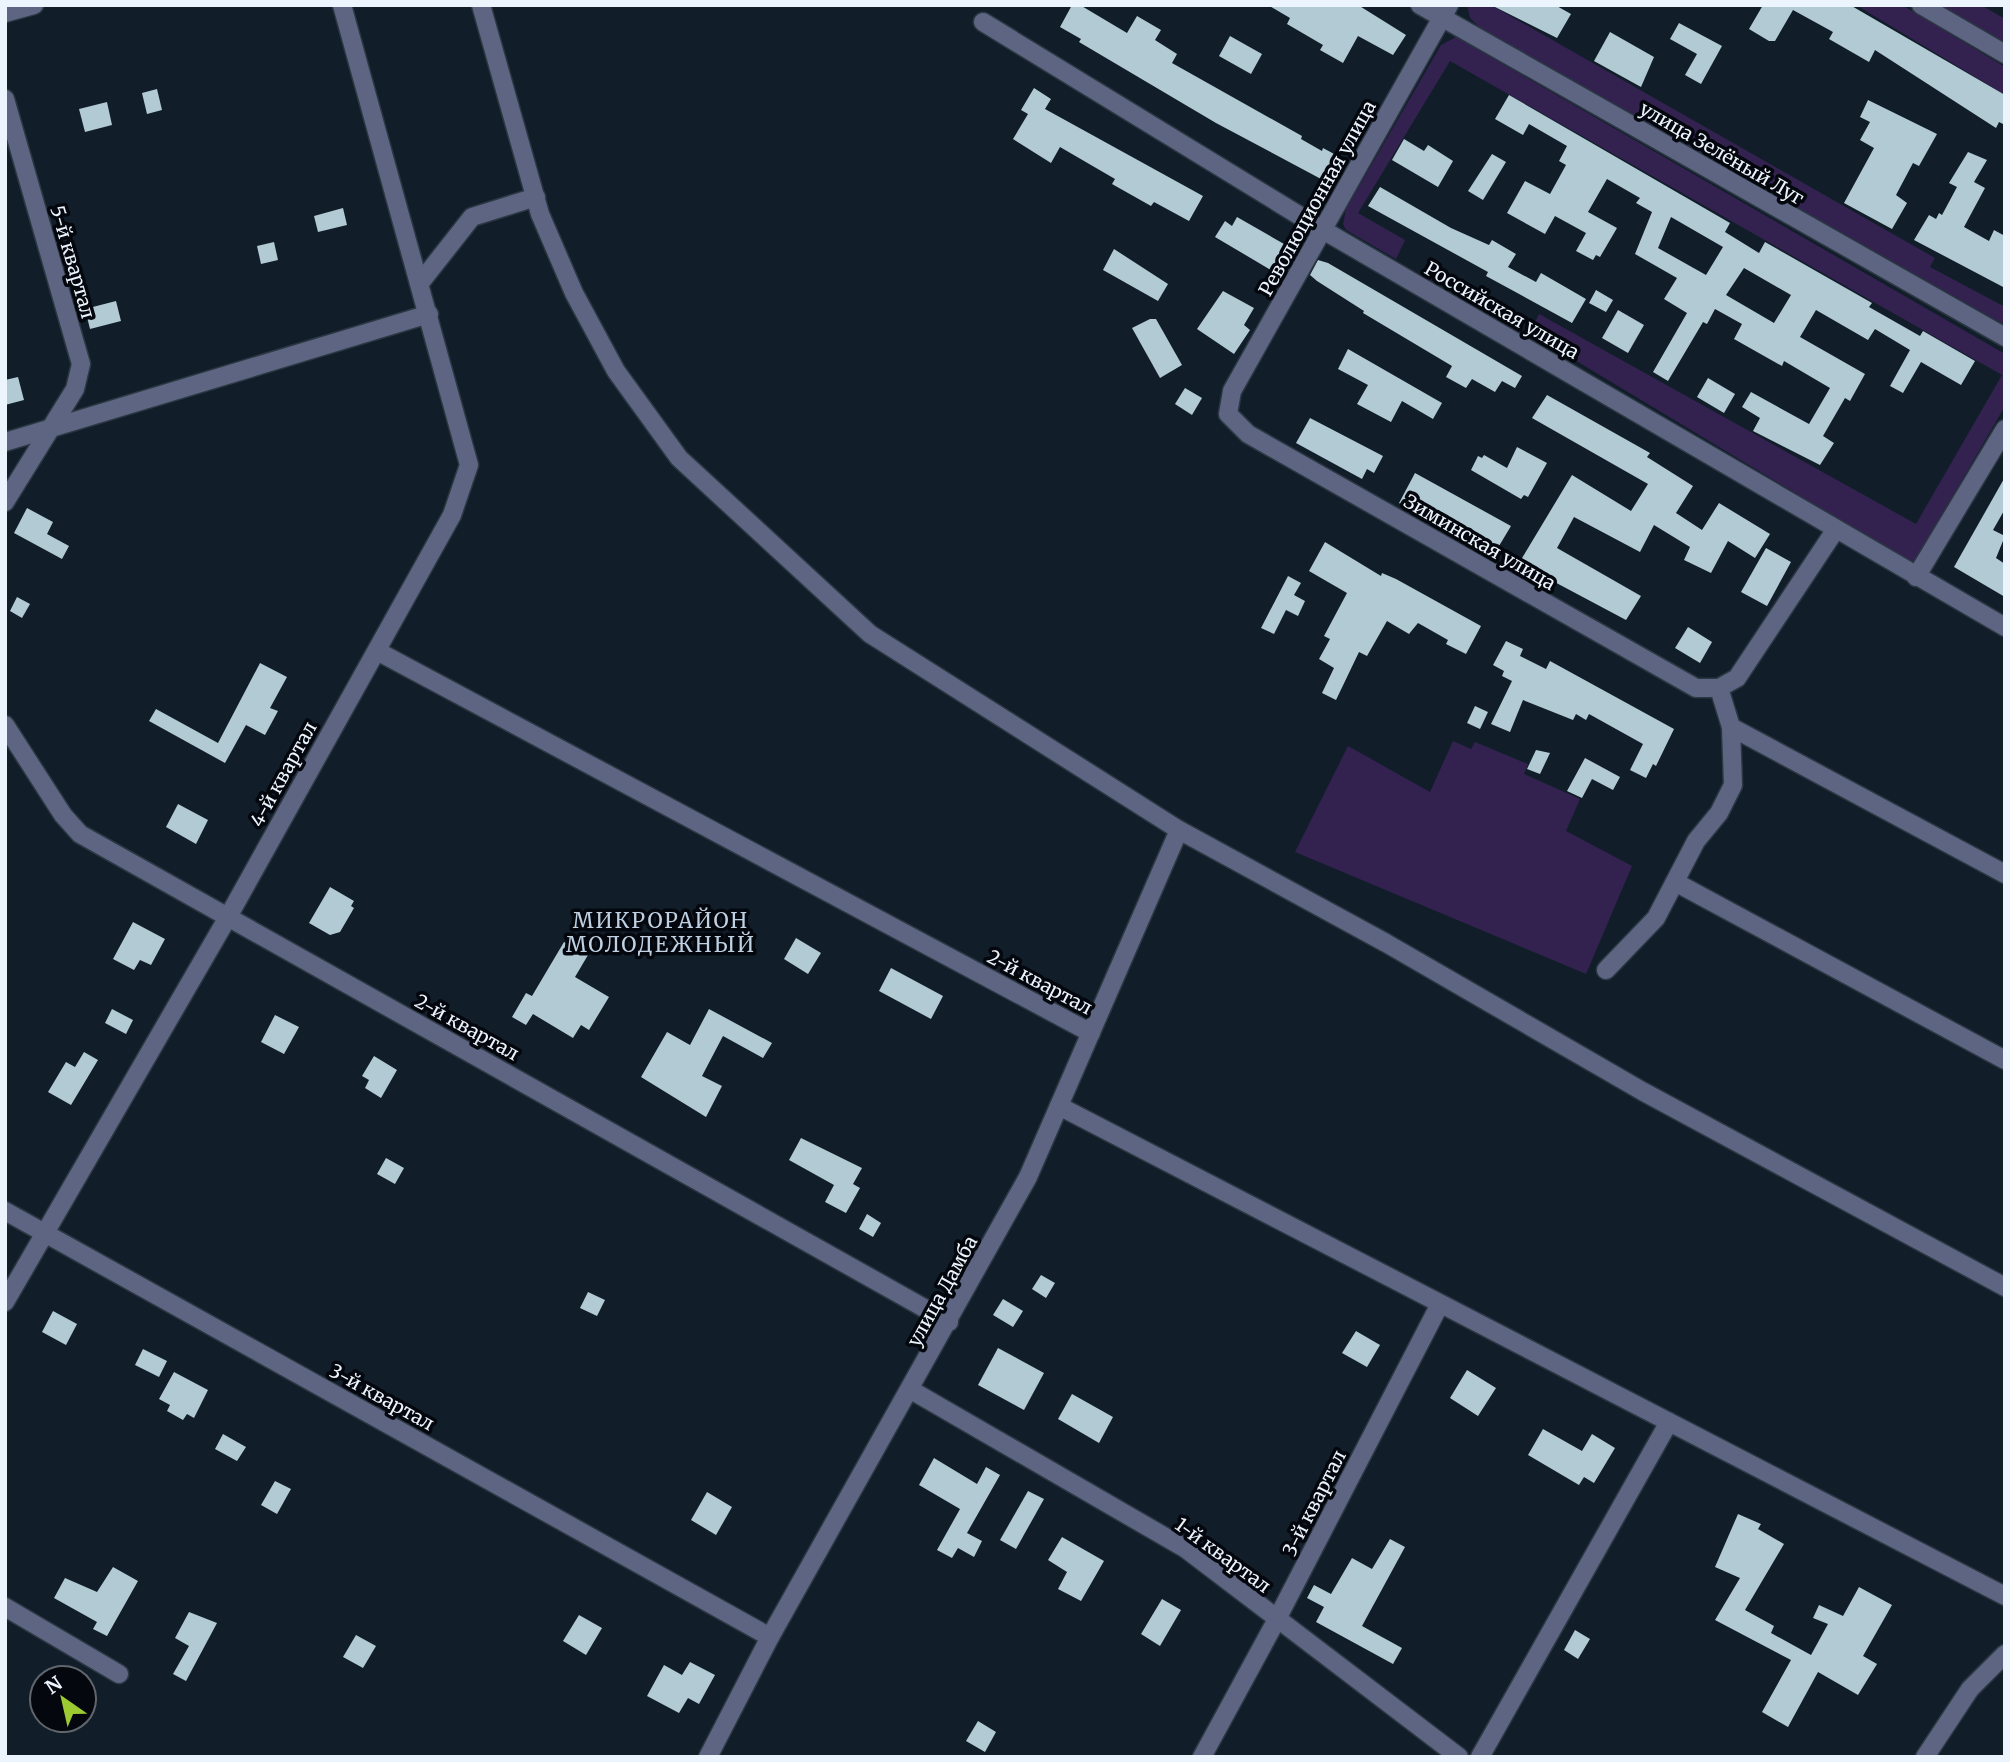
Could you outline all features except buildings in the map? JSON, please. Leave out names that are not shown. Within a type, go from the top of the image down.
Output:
[{"type":"street","points":[[5,13],[34,5]]},
{"type":"street","points":[[5,442],[49,431],[429,314],[342,5]]},
{"type":"street","points":[[481,5],[536,197],[575,293],[616,372],[679,458],[870,634],[1180,830],[1386,943],[1642,1091],[2005,1287]]},
{"type":"street","name":"улица Зелёный Луг","points":[[1420,5],[1446,12],[2005,337]]},
{"type":"street","points":[[1921,5],[2005,54]]},
{"type":"street","name":"Революционная улица","points":[[1228,414],[1232,391],[1446,12]]},
{"type":"street","name":"Российская улица","points":[[983,22],[1323,230],[2005,627]]},
{"type":"street","name":"5-й квартал","points":[[5,99],[81,364],[75,389],[49,431]]},
{"type":"street","points":[[420,282],[472,217],[536,197]]},
{"type":"street","name":"4-й квартал","points":[[43,1232],[228,917],[452,515],[469,464],[429,314]]},
{"type":"street","name":"Зиминская улица","points":[[1228,414],[1248,434],[1696,688],[1719,688]]},
{"type":"street","points":[[1916,577],[2005,429]]},
{"type":"street","points":[[5,502],[49,431]]},
{"type":"street","points":[[1606,970],[1656,918],[1696,841],[1719,813],[1733,785],[1731,727],[1719,688],[1738,678],[1836,529]]},
{"type":"street","name":"2-й квартал","points":[[377,650],[1091,1033]]},
{"type":"street","name":"2-й квартал","points":[[5,725],[63,815],[80,834],[949,1322]]},
{"type":"street","points":[[1731,727],[2005,874]]},
{"type":"street","name":"улица Дамба","points":[[708,1757],[769,1637],[911,1390],[1028,1177],[1180,830]]},
{"type":"street","points":[[1675,881],[2005,1060]]},
{"type":"street","points":[[1059,1107],[2005,1596]]},
{"type":"street","name":"3-й квартал","points":[[5,1212],[769,1637]]},
{"type":"street","points":[[5,1302],[43,1232]]},
{"type":"street","name":"3-й квартал","points":[[1202,1757],[1276,1621],[1440,1304]]},
{"type":"street","name":"1-й квартал","points":[[911,1390],[1186,1549],[1276,1621],[1459,1757]]},
{"type":"street","points":[[1480,1757],[1669,1422]]},
{"type":"street","points":[[5,1607],[119,1674]]},
{"type":"street","points":[[1925,1757],[1970,1689],[2005,1654]]},
{"type":"shaded area","points":[[1467,5],[1491,5],[1935,258],[1930,267],[2005,307],[2005,325],[1481,29],[1470,18]]},
{"type":"shaded area","points":[[1856,5],[1902,5],[2005,67],[2005,95]]},
{"type":"shaded area","points":[[1937,5],[1981,5],[2005,19],[2005,46]]},
{"type":"shaded area","points":[[1456,37],[2005,354],[2005,406],[1913,564],[1530,333],[1539,314],[1916,524],[2002,375],[1450,61],[1358,213],[1405,240],[1396,259],[1346,230],[1343,224],[1346,209],[1441,45]]},
{"type":"shaded area","points":[[1453,741],[1471,749],[1475,742],[1528,764],[1524,774],[1580,799],[1566,831],[1632,866],[1586,974],[1295,852],[1348,746],[1430,792]]},
{"type":"district","name":"МИКРОРАЙОН МОЛОДЕЖНЫЙ","points":[[661,933]]}]
